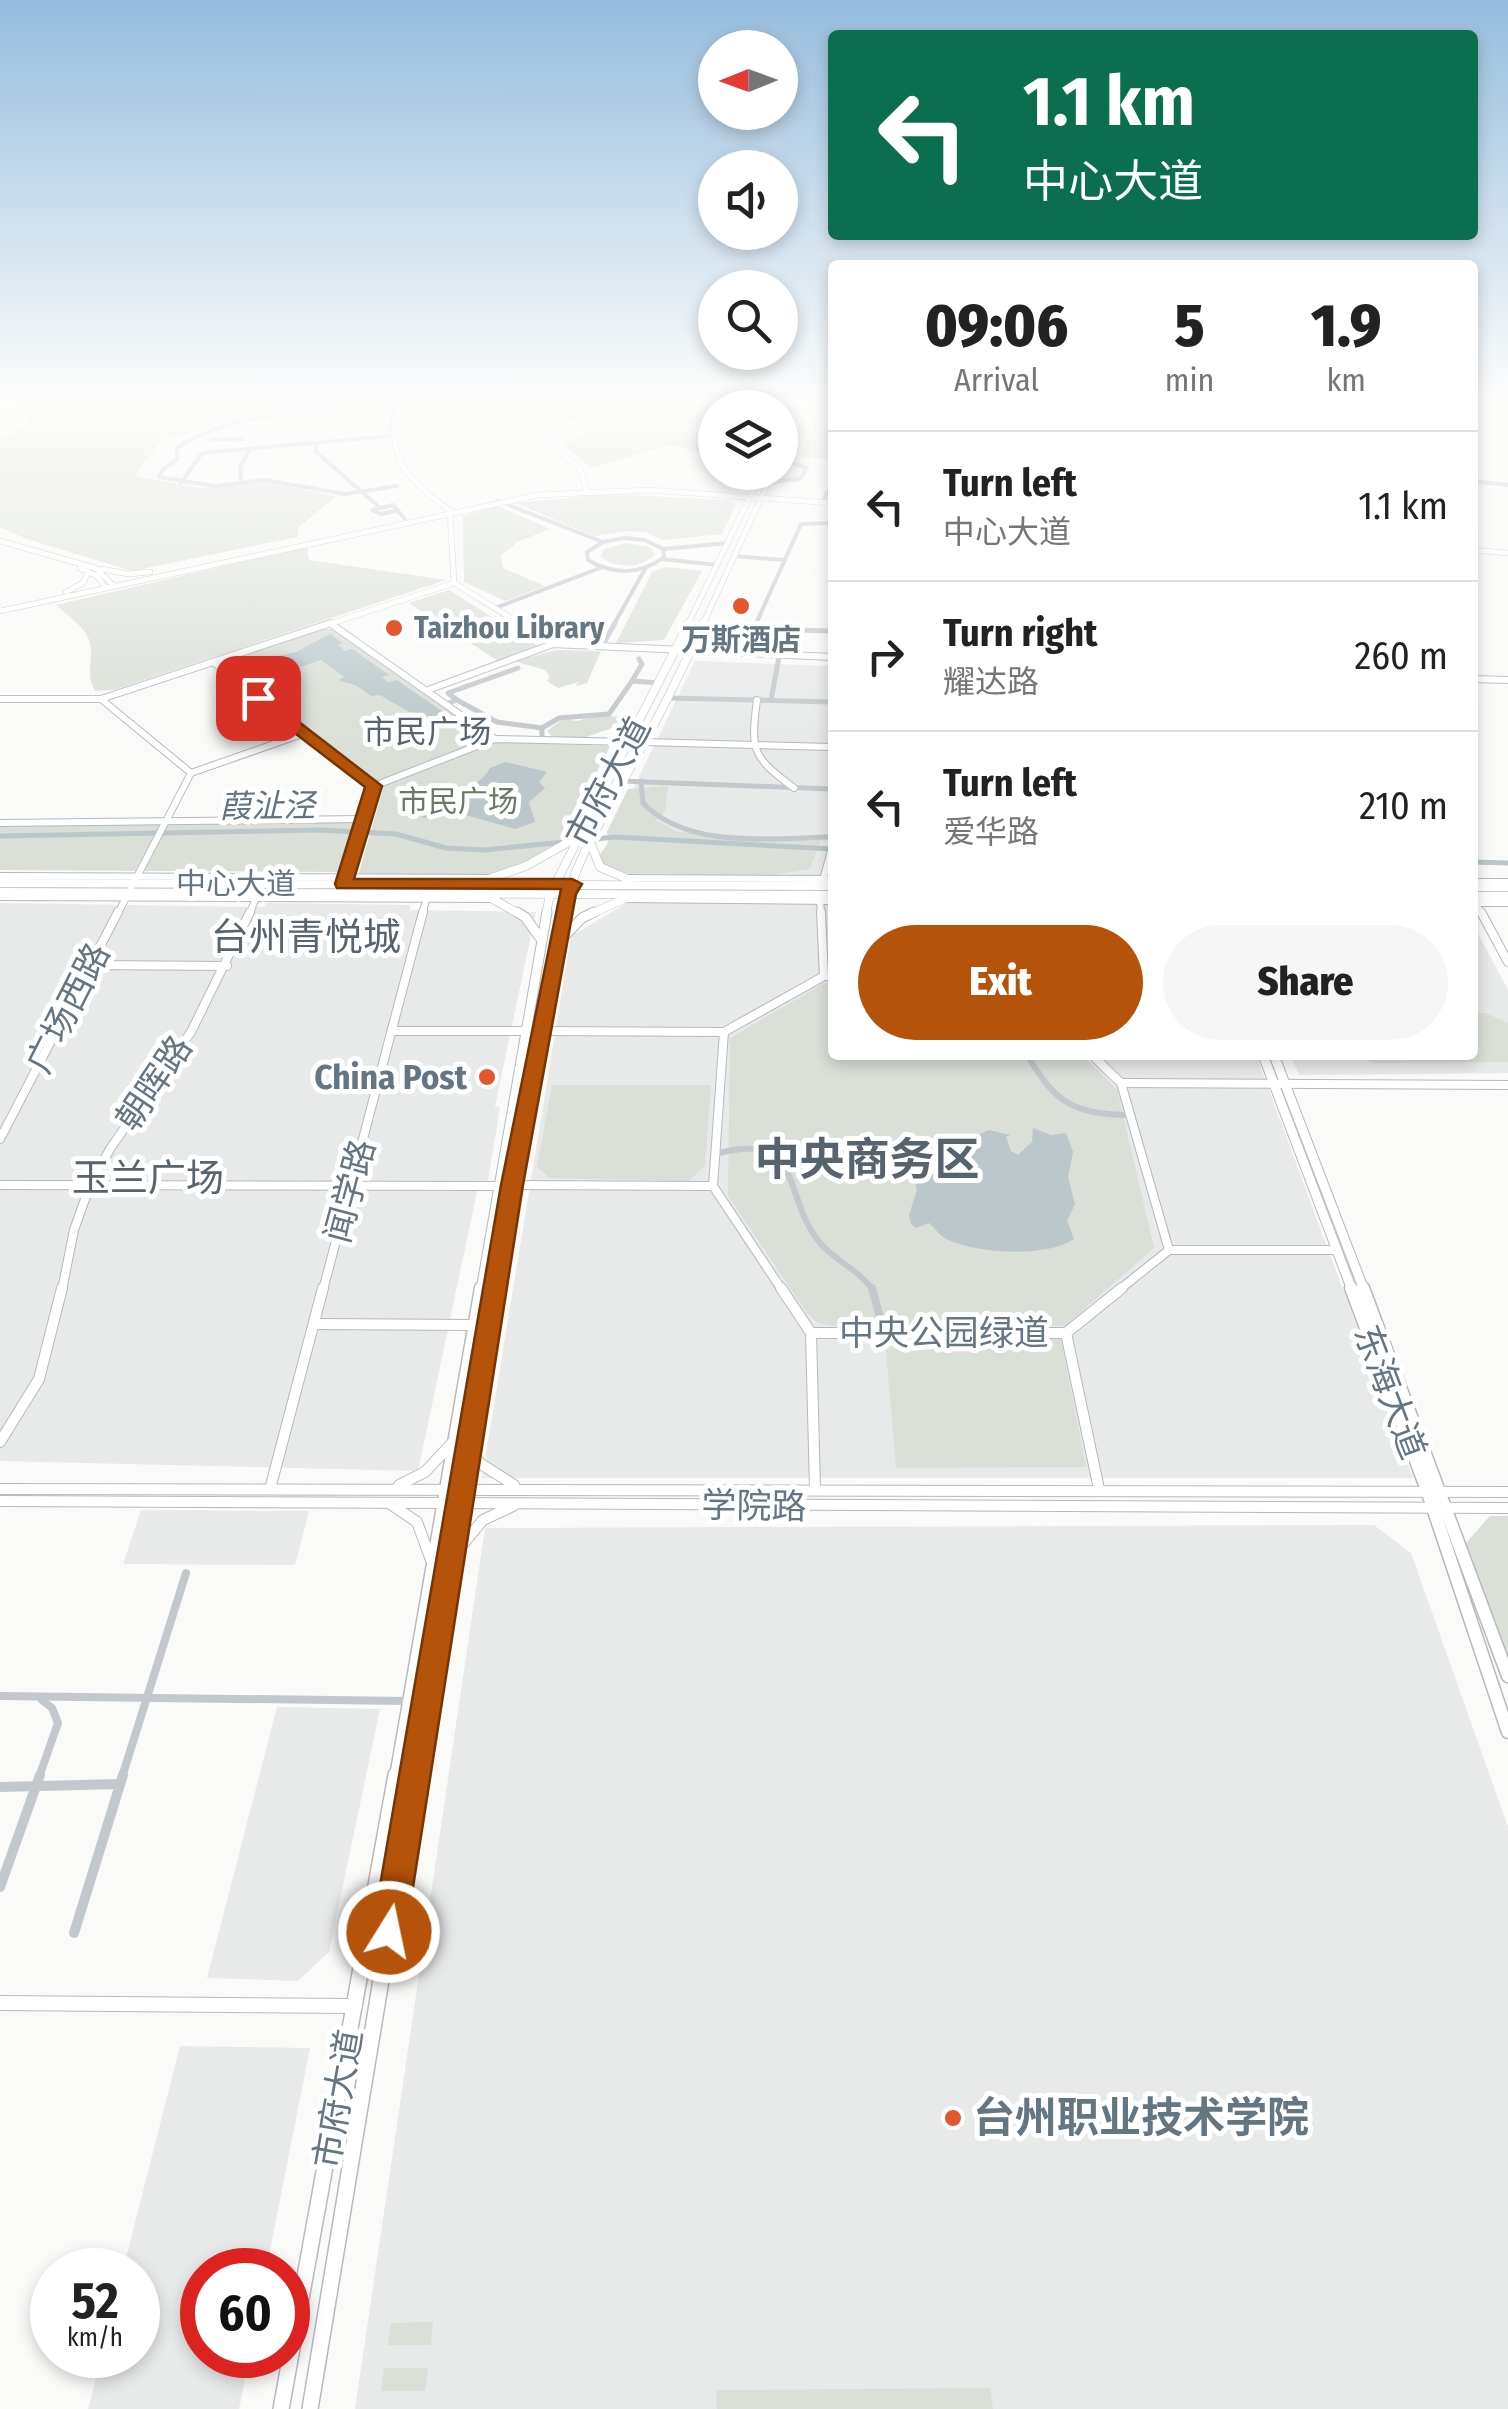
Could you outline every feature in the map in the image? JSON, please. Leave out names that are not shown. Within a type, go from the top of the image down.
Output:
[{"type":"main road","name":"市府大道","points":[[310,2409],[464,1487],[526,1031],[552,889],[569,848],[581,834],[631,742],[728,542],[745,514]]},
{"type":"main road","name":"市府大道","points":[[281,2409],[476,1325],[567,894],[622,780],[669,698],[747,514]]},
{"type":"main road","points":[[593,837],[600,867],[620,878],[650,886]]},
{"type":"main road","points":[[465,889],[569,848]]},
{"type":"main road","name":"中心大道","points":[[0,879],[257,896],[428,896],[465,889]]},
{"type":"main road","name":"中心大道","points":[[0,894],[345,881],[465,889],[552,889],[572,884],[823,888]]},
{"type":"main road","points":[[1478,885],[1508,885]]},
{"type":"main road","name":"中心大道","points":[[552,889],[567,894],[642,894],[823,888]]},
{"type":"main road","points":[[465,889],[498,899],[525,917],[542,940]]},
{"type":"main road","points":[[558,944],[582,918],[621,899],[642,894]]},
{"type":"main road","points":[[1478,900],[1508,900]]},
{"type":"main road","name":"东海大道","points":[[1266,1060],[1280,1086],[1442,1492],[1508,1676]]},
{"type":"main road","name":"东海大道","points":[[1275,1060],[1280,1086],[1427,1490],[1508,1732]]},
{"type":"street","points":[[375,514],[383,524]]},
{"type":"street","points":[[400,514],[405,519]]},
{"type":"street","points":[[0,609],[427,514]]},
{"type":"street","points":[[0,609],[429,514]]},
{"type":"street","points":[[449,514],[454,583]]},
{"type":"street","points":[[532,514],[603,542],[638,538],[663,549],[728,542]]},
{"type":"street","points":[[828,523],[801,524],[754,629],[828,631]]},
{"type":"street","points":[[603,542],[586,554],[600,568],[646,568],[662,559],[717,565]]},
{"type":"street","points":[[0,544],[92,570],[129,574],[192,566]]},
{"type":"street","points":[[662,559],[663,549]]},
{"type":"street","points":[[1478,552],[1508,554]]},
{"type":"street","points":[[732,556],[784,560]]},
{"type":"street","points":[[495,608],[600,568]]},
{"type":"street","points":[[602,646],[646,568]]},
{"type":"street","points":[[92,570],[108,585]]},
{"type":"street","points":[[62,594],[83,583],[92,570]]},
{"type":"street","points":[[0,698],[102,699],[454,583],[554,644]]},
{"type":"street","points":[[331,624],[495,739]]},
{"type":"street","points":[[428,690],[554,644],[828,658]]},
{"type":"street","points":[[690,651],[828,658]]},
{"type":"street","points":[[771,700],[778,656]]},
{"type":"street","points":[[518,668],[448,693],[491,722],[511,729],[542,728],[559,718],[609,714],[642,664],[639,659]]},
{"type":"street","points":[[212,662],[374,786]]},
{"type":"street","points":[[632,681],[659,683]]},
{"type":"street","points":[[1478,681],[1508,682]]},
{"type":"street","points":[[669,698],[828,702]]},
{"type":"street","points":[[102,699],[191,773]]},
{"type":"street","points":[[446,704],[457,700]]},
{"type":"street","points":[[757,700],[754,744],[760,763],[794,788]]},
{"type":"street","points":[[542,728],[542,739]]},
{"type":"street","points":[[163,825],[191,773],[305,734]]},
{"type":"street","points":[[374,786],[495,739],[631,742]]},
{"type":"street","points":[[644,742],[828,747]]},
{"type":"street","points":[[668,751],[672,742]]},
{"type":"street","points":[[622,780],[828,789]]},
{"type":"street","points":[[642,781],[640,798],[647,812],[680,831],[828,837]]},
{"type":"street","points":[[374,786],[345,881],[493,878]]},
{"type":"street","points":[[0,823],[363,822]]},
{"type":"street","name":"广场西路","points":[[0,1139],[163,825]]},
{"type":"street","points":[[620,878],[823,888]]},
{"type":"street","points":[[621,899],[823,888]]},
{"type":"street","points":[[541,1031],[724,1032],[828,976],[823,888]]},
{"type":"street","name":"朝晖路","points":[[0,1442],[42,1374],[58,1312],[68,1246],[90,1185],[125,1122],[179,1052],[227,966],[257,896]]},
{"type":"street","points":[[428,896],[498,899]]},
{"type":"street","name":"闻学路","points":[[270,1488],[428,896]]},
{"type":"street","points":[[1478,909],[1508,962]]},
{"type":"street","points":[[90,965],[227,966]]},
{"type":"street","points":[[392,1031],[526,1031]]},
{"type":"street","points":[[0,1185],[713,1186],[724,1032]]},
{"type":"street","points":[[1030,1060],[1039,1079],[1068,1107],[1098,1115],[1130,1115]]},
{"type":"street","points":[[1097,1060],[1121,1083],[1168,1250],[1337,1250]]},
{"type":"street","points":[[1121,1083],[1508,1085]]},
{"type":"street","points":[[0,1118],[11,1118]]},
{"type":"street","points":[[715,1154],[750,1146],[775,1155],[794,1184],[817,1240],[868,1278],[874,1287],[884,1333]]},
{"type":"street","name":"中央公园绿道","points":[[713,1186],[811,1334],[1066,1333],[1168,1250]]},
{"type":"street","points":[[314,1324],[476,1325]]},
{"type":"street","points":[[1066,1333],[1098,1490]]},
{"type":"street","points":[[811,1334],[815,1488]]},
{"type":"street","points":[[391,1488],[424,1472],[456,1438]]},
{"type":"street","points":[[470,1449],[492,1473],[521,1488]]},
{"type":"street","name":"学院路","points":[[0,1489],[1508,1492]]},
{"type":"street","points":[[382,1500],[417,1522],[434,1567]]},
{"type":"street","name":"学院路","points":[[0,1501],[1508,1508]]},
{"type":"street","points":[[452,1558],[483,1520],[512,1506],[530,1503]]},
{"type":"street","points":[[74,1933],[186,1573]]},
{"type":"street","points":[[0,1696],[410,1701]]},
{"type":"street","points":[[0,1887],[58,1724],[52,1708],[40,1698]]},
{"type":"street","points":[[0,1787],[120,1784]]},
{"type":"street","points":[[0,2003],[355,2006]]},
{"type":"shaded area","points":[[330,634],[343,643],[338,645],[345,651],[352,649],[389,675],[382,677],[388,682],[397,680],[449,716],[416,716],[380,695],[371,696],[338,680],[344,677],[321,660],[291,670],[235,665],[296,652]]},
{"type":"shaded area","points":[[695,661],[828,666],[828,876],[608,874],[604,849]]},
{"type":"shaded area","points":[[506,762],[547,772],[539,782],[545,788],[529,802],[535,822],[515,829],[462,814],[423,818],[418,810],[438,796],[476,783],[490,768]]},
{"type":"shaded area","name":"中央商务区","points":[[632,900],[828,902],[828,1060],[1258,1060],[1413,1478],[482,1478],[571,936]]},
{"type":"shaded area","points":[[0,903],[410,905],[410,910],[536,912],[495,1106],[500,1107],[488,1181],[479,1182],[418,1471],[0,1461]]},
{"type":"shaded area","points":[[1478,933],[1508,990],[1508,1073],[1299,1075],[1293,1060],[1478,1060]]},
{"type":"shaded area","points":[[1033,1128],[1051,1135],[1066,1133],[1073,1152],[1068,1177],[1075,1204],[1067,1221],[1074,1239],[1046,1249],[993,1251],[946,1239],[929,1223],[916,1228],[911,1224],[909,1215],[917,1190],[913,1174],[966,1157],[973,1152],[974,1137],[989,1130],[1010,1135],[1006,1137],[1011,1151],[1018,1155],[1032,1142]]},
{"type":"shaded area","points":[[141,1510],[309,1511],[295,1565],[123,1564]]},
{"type":"shaded area","name":"台州职业技术学院","points":[[1374,1525],[1411,1553],[1508,1827],[1508,2409],[355,2409],[485,1528]]},
{"type":"shaded area","points":[[277,1707],[380,1709],[329,1952],[298,1981],[207,1978]]},
{"type":"shaded area","points":[[180,2046],[310,2048],[270,2248],[180,2248],[180,2378],[245,2378],[239,2409],[88,2409],[96,2378],[160,2378],[160,2248],[129,2248]]},
{"type":"green space","points":[[0,514],[314,514],[299,527],[297,537],[132,571],[0,527]]},
{"type":"green space","points":[[517,514],[550,529],[517,542],[501,556],[503,568],[545,586],[505,601],[464,582],[463,516]]},
{"type":"green space","points":[[542,514],[731,514],[722,534],[663,540],[646,532],[629,531],[594,536]]},
{"type":"green space","points":[[626,543],[650,547],[655,554],[629,566],[601,557],[604,549]]},
{"type":"green space","points":[[307,547],[309,560],[446,580],[114,690],[95,691],[87,636],[56,605]]},
{"type":"green space","points":[[666,567],[702,571],[664,640],[616,643],[652,572]]},
{"type":"green space","points":[[449,590],[538,646],[498,661],[409,603]]},
{"type":"green space","name":"市民广场","points":[[322,629],[333,629],[504,742],[610,746],[558,846],[552,852],[484,877],[358,876],[383,789],[225,667],[229,660]]},
{"type":"green space","points":[[556,650],[601,651],[587,683],[558,688],[547,681],[550,677],[545,670],[514,661]]},
{"type":"green space","points":[[597,715],[620,717],[618,726],[583,738],[552,736],[547,731],[563,719],[577,721]]},
{"type":"green space","points":[[668,786],[665,812],[656,820],[678,832],[821,839],[810,869],[768,876],[616,873],[602,863],[600,854],[609,843],[607,832],[628,789]]},
{"type":"green space","points":[[357,819],[341,872],[0,870],[0,823]]},
{"type":"green space","points":[[828,983],[828,1060],[1087,1060],[1117,1089],[1154,1248],[1065,1326],[818,1323],[807,1313],[728,1196],[730,1038]]},
{"type":"green space","points":[[1478,1013],[1508,1023],[1508,1062],[1367,1060],[1478,1060]]},
{"type":"green space","points":[[552,1085],[711,1085],[705,1165],[689,1181],[550,1178],[537,1167]]},
{"type":"green space","points":[[885,1339],[1061,1339],[1086,1467],[896,1468]]},
{"type":"green space","points":[[1490,1516],[1508,1516],[1508,1657],[1466,1543]]},
{"type":"green space","points":[[433,2322],[431,2345],[388,2345],[391,2323]]},
{"type":"green space","points":[[384,2368],[428,2368],[425,2391],[381,2391]]},
{"type":"green space","points":[[990,2388],[993,2409],[717,2409],[716,2390]]},
{"type":"waterway","name":"葭沚泾","points":[[0,836],[320,830],[396,834],[446,848],[484,850],[615,837],[828,849]]},
{"type":"waterway","name":"葭沚泾","points":[[1478,862],[1508,863]]},
{"type":"place","name":"万斯酒店","points":[[741,606]]},
{"type":"place","name":"Taizhou Library","points":[[394,628]]},
{"type":"place","name":"China Post","points":[[487,1077]]},
{"type":"place","name":"台州职业技术学院","points":[[953,2118]]},
{"type":"district","name":"市民广场","points":[[427,732]]},
{"type":"district","name":"台州青悦城","points":[[306,937]]},
{"type":"district","name":"中央商务区","points":[[867,1160]]},
{"type":"district","name":"玉兰广场","points":[[148,1178]]},
{"type":"route","points":[[258,698],[374,786],[344,884],[572,884],[512,1185],[389,1932]]}]
